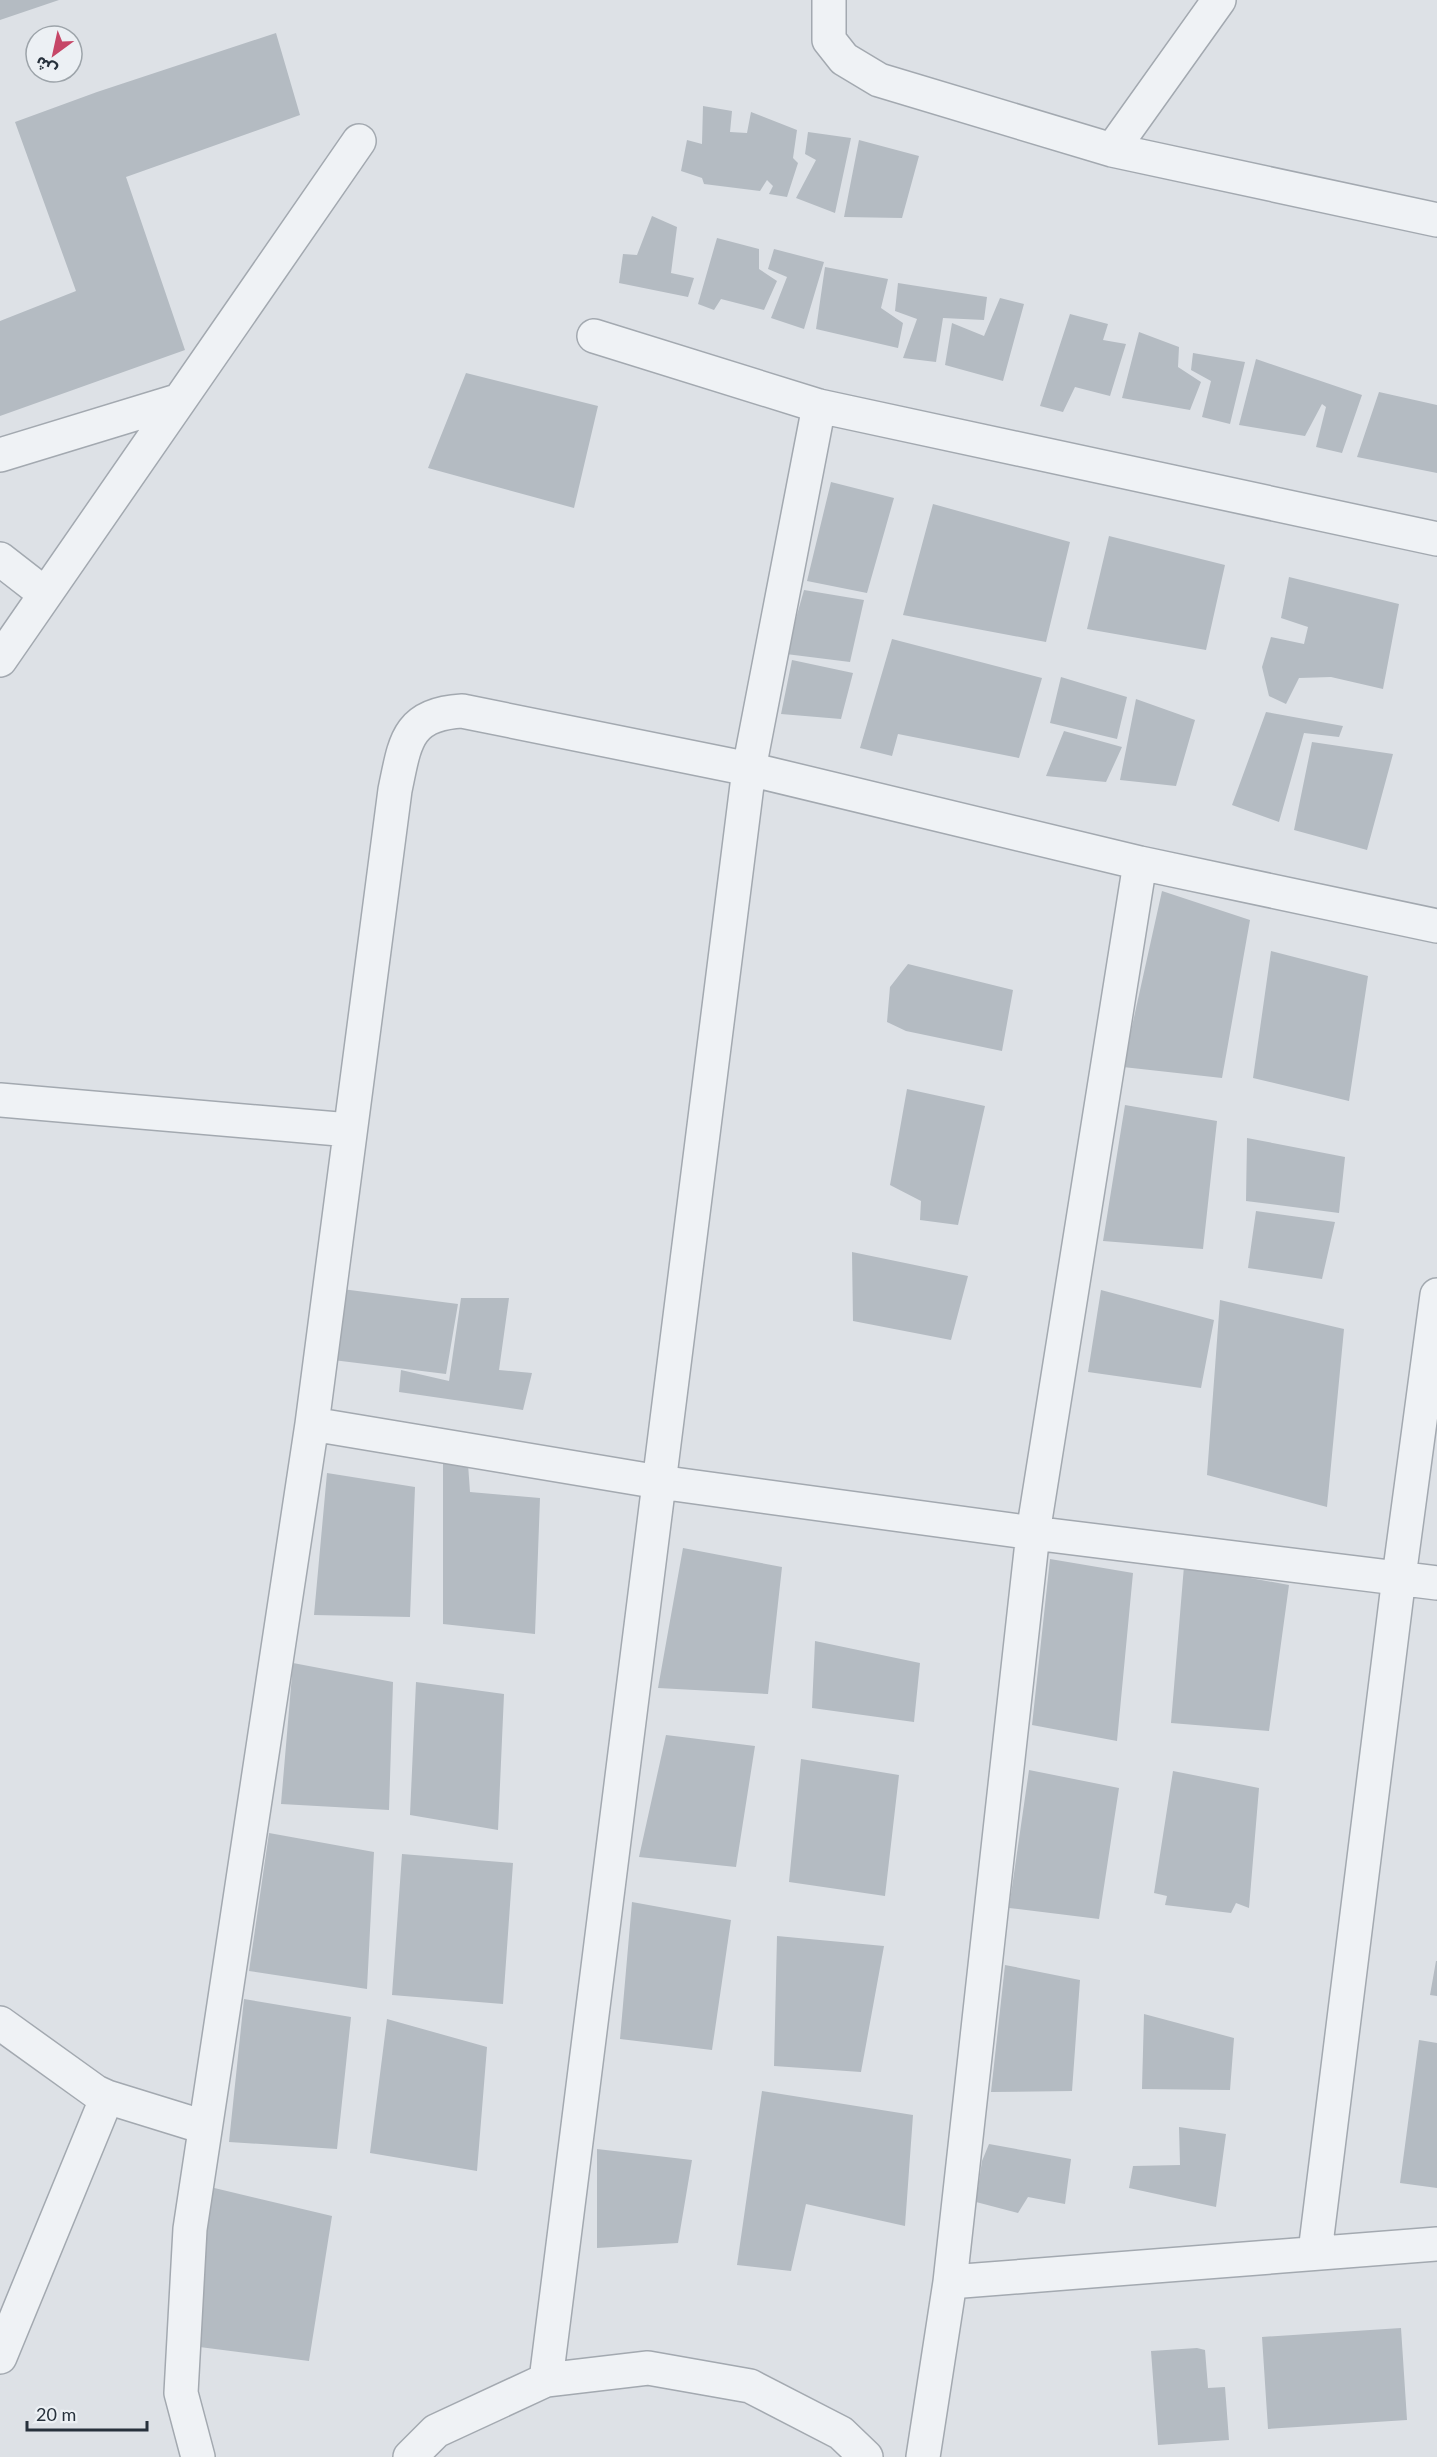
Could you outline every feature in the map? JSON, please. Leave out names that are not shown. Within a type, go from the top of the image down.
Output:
[{"type":"street","points":[[829,0],[829,40],[844,59],[879,80],[1112,150],[1437,220]]},
{"type":"street","points":[[1112,150],[1219,0]]},
{"type":"street","points":[[0,660],[359,141]]},
{"type":"street","points":[[594,336],[819,406],[1437,539]]},
{"type":"street","points":[[0,455],[177,401]]},
{"type":"street","points":[[546,2380],[749,769],[819,406]]},
{"type":"street","points":[[0,559],[45,594]]},
{"type":"street","points":[[198,2457],[181,2393],[190,2229],[312,1424],[395,790],[410,735],[423,719],[440,712],[462,711],[749,769],[1140,864],[1437,926]]},
{"type":"street","points":[[923,2457],[950,2282],[1033,1533],[1140,864]]},
{"type":"street","points":[[0,1100],[350,1130]]},
{"type":"street","points":[[1315,2252],[1399,1577],[1437,1295]]},
{"type":"street","points":[[312,1424],[659,1482],[1033,1533],[1437,1583]]},
{"type":"street","points":[[0,2023],[86,2086],[107,2097],[204,2127]]},
{"type":"street","points":[[0,2357],[107,2097]]},
{"type":"street","points":[[950,2282],[1437,2244]]},
{"type":"street","points":[[410,2457],[436,2431],[546,2380],[648,2368],[750,2386],[842,2433],[866,2457]]},
{"type":"building","points":[[0,0],[59,0],[0,20]]},
{"type":"building","points":[[276,33],[300,115],[126,177],[185,350],[0,416],[0,321],[76,291],[15,122],[97,92]]},
{"type":"building","points":[[703,106],[732,111],[730,132],[747,133],[751,112],[797,130],[793,158],[798,163],[787,197],[769,194],[773,186],[767,180],[760,191],[704,184],[702,178],[681,171],[687,140],[702,144]]},
{"type":"building","points":[[808,132],[851,138],[835,213],[796,198],[816,160],[805,154]]},
{"type":"building","points":[[859,140],[919,156],[902,218],[844,217]]},
{"type":"building","points":[[652,216],[677,227],[671,273],[694,278],[688,297],[619,283],[623,254],[637,255]]},
{"type":"building","points":[[717,238],[759,249],[759,269],[777,281],[764,310],[721,299],[714,310],[698,304]]},
{"type":"building","points":[[774,249],[824,262],[804,329],[771,318],[787,277],[768,269]]},
{"type":"building","points":[[825,267],[888,279],[881,308],[903,323],[898,348],[816,329]]},
{"type":"building","points":[[898,283],[987,297],[984,320],[943,318],[936,362],[903,358],[917,319],[895,311]]},
{"type":"building","points":[[1000,298],[1024,304],[1003,381],[945,365],[952,323],[984,336]]},
{"type":"building","points":[[1070,314],[1108,324],[1103,340],[1126,344],[1110,396],[1075,387],[1063,412],[1040,406]]},
{"type":"building","points":[[1139,332],[1179,347],[1178,367],[1201,382],[1190,410],[1122,398]]},
{"type":"building","points":[[1193,353],[1245,362],[1230,424],[1202,417],[1211,381],[1191,370]]},
{"type":"building","points":[[1256,359],[1362,395],[1342,453],[1316,447],[1326,407],[1322,404],[1305,436],[1239,425]]},
{"type":"building","points":[[466,373],[598,406],[574,508],[428,468]]},
{"type":"building","points":[[1379,392],[1437,405],[1437,473],[1357,457]]},
{"type":"building","points":[[831,482],[894,498],[867,593],[807,581]]},
{"type":"building","points":[[933,504],[1070,542],[1046,642],[903,615]]},
{"type":"building","points":[[1109,536],[1225,565],[1206,650],[1087,629]]},
{"type":"building","points":[[1289,577],[1399,604],[1383,689],[1331,677],[1299,678],[1286,704],[1269,696],[1262,667],[1271,637],[1304,644],[1308,627],[1281,618]]},
{"type":"building","points":[[804,590],[864,600],[850,662],[786,654]]},
{"type":"building","points":[[892,639],[1042,678],[1019,758],[898,734],[892,756],[860,748]]},
{"type":"building","points":[[792,660],[853,673],[841,719],[781,714]]},
{"type":"building","points":[[1061,677],[1127,697],[1117,739],[1050,723]]},
{"type":"building","points":[[1136,699],[1195,720],[1176,786],[1120,780]]},
{"type":"building","points":[[1266,712],[1343,726],[1339,737],[1304,733],[1279,822],[1232,805]]},
{"type":"building","points":[[1064,731],[1122,747],[1106,782],[1046,776]]},
{"type":"building","points":[[1312,742],[1393,754],[1367,850],[1294,830]]},
{"type":"building","points":[[1162,891],[1250,920],[1222,1078],[1123,1067]]},
{"type":"building","points":[[1271,951],[1368,976],[1349,1101],[1253,1078]]},
{"type":"building","points":[[908,964],[1013,990],[1002,1051],[906,1031],[887,1022],[890,987]]},
{"type":"building","points":[[907,1089],[985,1106],[958,1225],[920,1220],[921,1201],[890,1185]]},
{"type":"building","points":[[1125,1105],[1217,1121],[1203,1249],[1103,1241]]},
{"type":"building","points":[[1247,1138],[1345,1157],[1339,1213],[1246,1201]]},
{"type":"building","points":[[1256,1211],[1335,1222],[1322,1279],[1248,1268]]},
{"type":"building","points":[[852,1252],[968,1276],[951,1340],[853,1321]]},
{"type":"building","points":[[342,1289],[458,1304],[446,1374],[333,1360]]},
{"type":"building","points":[[1101,1290],[1214,1320],[1201,1388],[1088,1372]]},
{"type":"building","points":[[461,1298],[509,1298],[499,1370],[532,1373],[523,1410],[399,1392],[401,1370],[449,1381]]},
{"type":"building","points":[[1220,1300],[1344,1329],[1327,1507],[1207,1475]]},
{"type":"building","points":[[443,1460],[468,1464],[470,1492],[540,1498],[535,1634],[443,1624]]},
{"type":"building","points":[[327,1473],[415,1487],[410,1617],[314,1615]]},
{"type":"building","points":[[683,1548],[782,1567],[768,1694],[658,1688]]},
{"type":"building","points":[[1050,1559],[1133,1573],[1117,1741],[1032,1725]]},
{"type":"building","points":[[1184,1566],[1289,1585],[1269,1731],[1171,1723]]},
{"type":"building","points":[[815,1641],[920,1663],[914,1722],[812,1708]]},
{"type":"building","points":[[293,1663],[393,1682],[389,1810],[281,1804]]},
{"type":"building","points":[[416,1682],[504,1694],[498,1830],[410,1815]]},
{"type":"building","points":[[666,1735],[755,1746],[736,1867],[639,1857]]},
{"type":"building","points":[[801,1759],[899,1775],[885,1896],[789,1882]]},
{"type":"building","points":[[1029,1770],[1119,1788],[1099,1919],[1009,1908]]},
{"type":"building","points":[[1173,1771],[1259,1788],[1249,1908],[1236,1903],[1231,1913],[1165,1905],[1167,1896],[1154,1893]]},
{"type":"building","points":[[269,1833],[374,1852],[367,1989],[249,1971]]},
{"type":"building","points":[[402,1854],[513,1863],[503,2004],[392,1995]]},
{"type":"building","points":[[632,1902],[731,1920],[712,2050],[620,2039]]},
{"type":"building","points":[[777,1936],[884,1946],[861,2072],[774,2066]]},
{"type":"building","points":[[1437,1961],[1437,1996],[1430,1995]]},
{"type":"building","points":[[1005,1965],[1080,1980],[1072,2091],[991,2092]]},
{"type":"building","points":[[244,1999],[351,2017],[337,2149],[229,2142]]},
{"type":"building","points":[[1144,2014],[1234,2038],[1230,2090],[1142,2089]]},
{"type":"building","points":[[387,2019],[487,2047],[477,2171],[370,2153]]},
{"type":"building","points":[[1419,2040],[1437,2043],[1437,2188],[1400,2183]]},
{"type":"building","points":[[762,2091],[913,2115],[905,2226],[806,2204],[791,2271],[737,2265]]},
{"type":"building","points":[[1179,2127],[1226,2134],[1216,2207],[1129,2188],[1133,2166],[1180,2165]]},
{"type":"building","points":[[989,2144],[1071,2159],[1065,2204],[1028,2197],[1018,2213],[976,2202],[982,2161]]},
{"type":"building","points":[[597,2149],[692,2160],[678,2243],[597,2248]]},
{"type":"building","points":[[206,2186],[332,2216],[309,2361],[184,2345]]},
{"type":"building","points":[[1401,2328],[1407,2420],[1268,2429],[1262,2337]]},
{"type":"building","points":[[1197,2348],[1205,2350],[1208,2388],[1225,2387],[1229,2440],[1158,2445],[1151,2351]]}]
